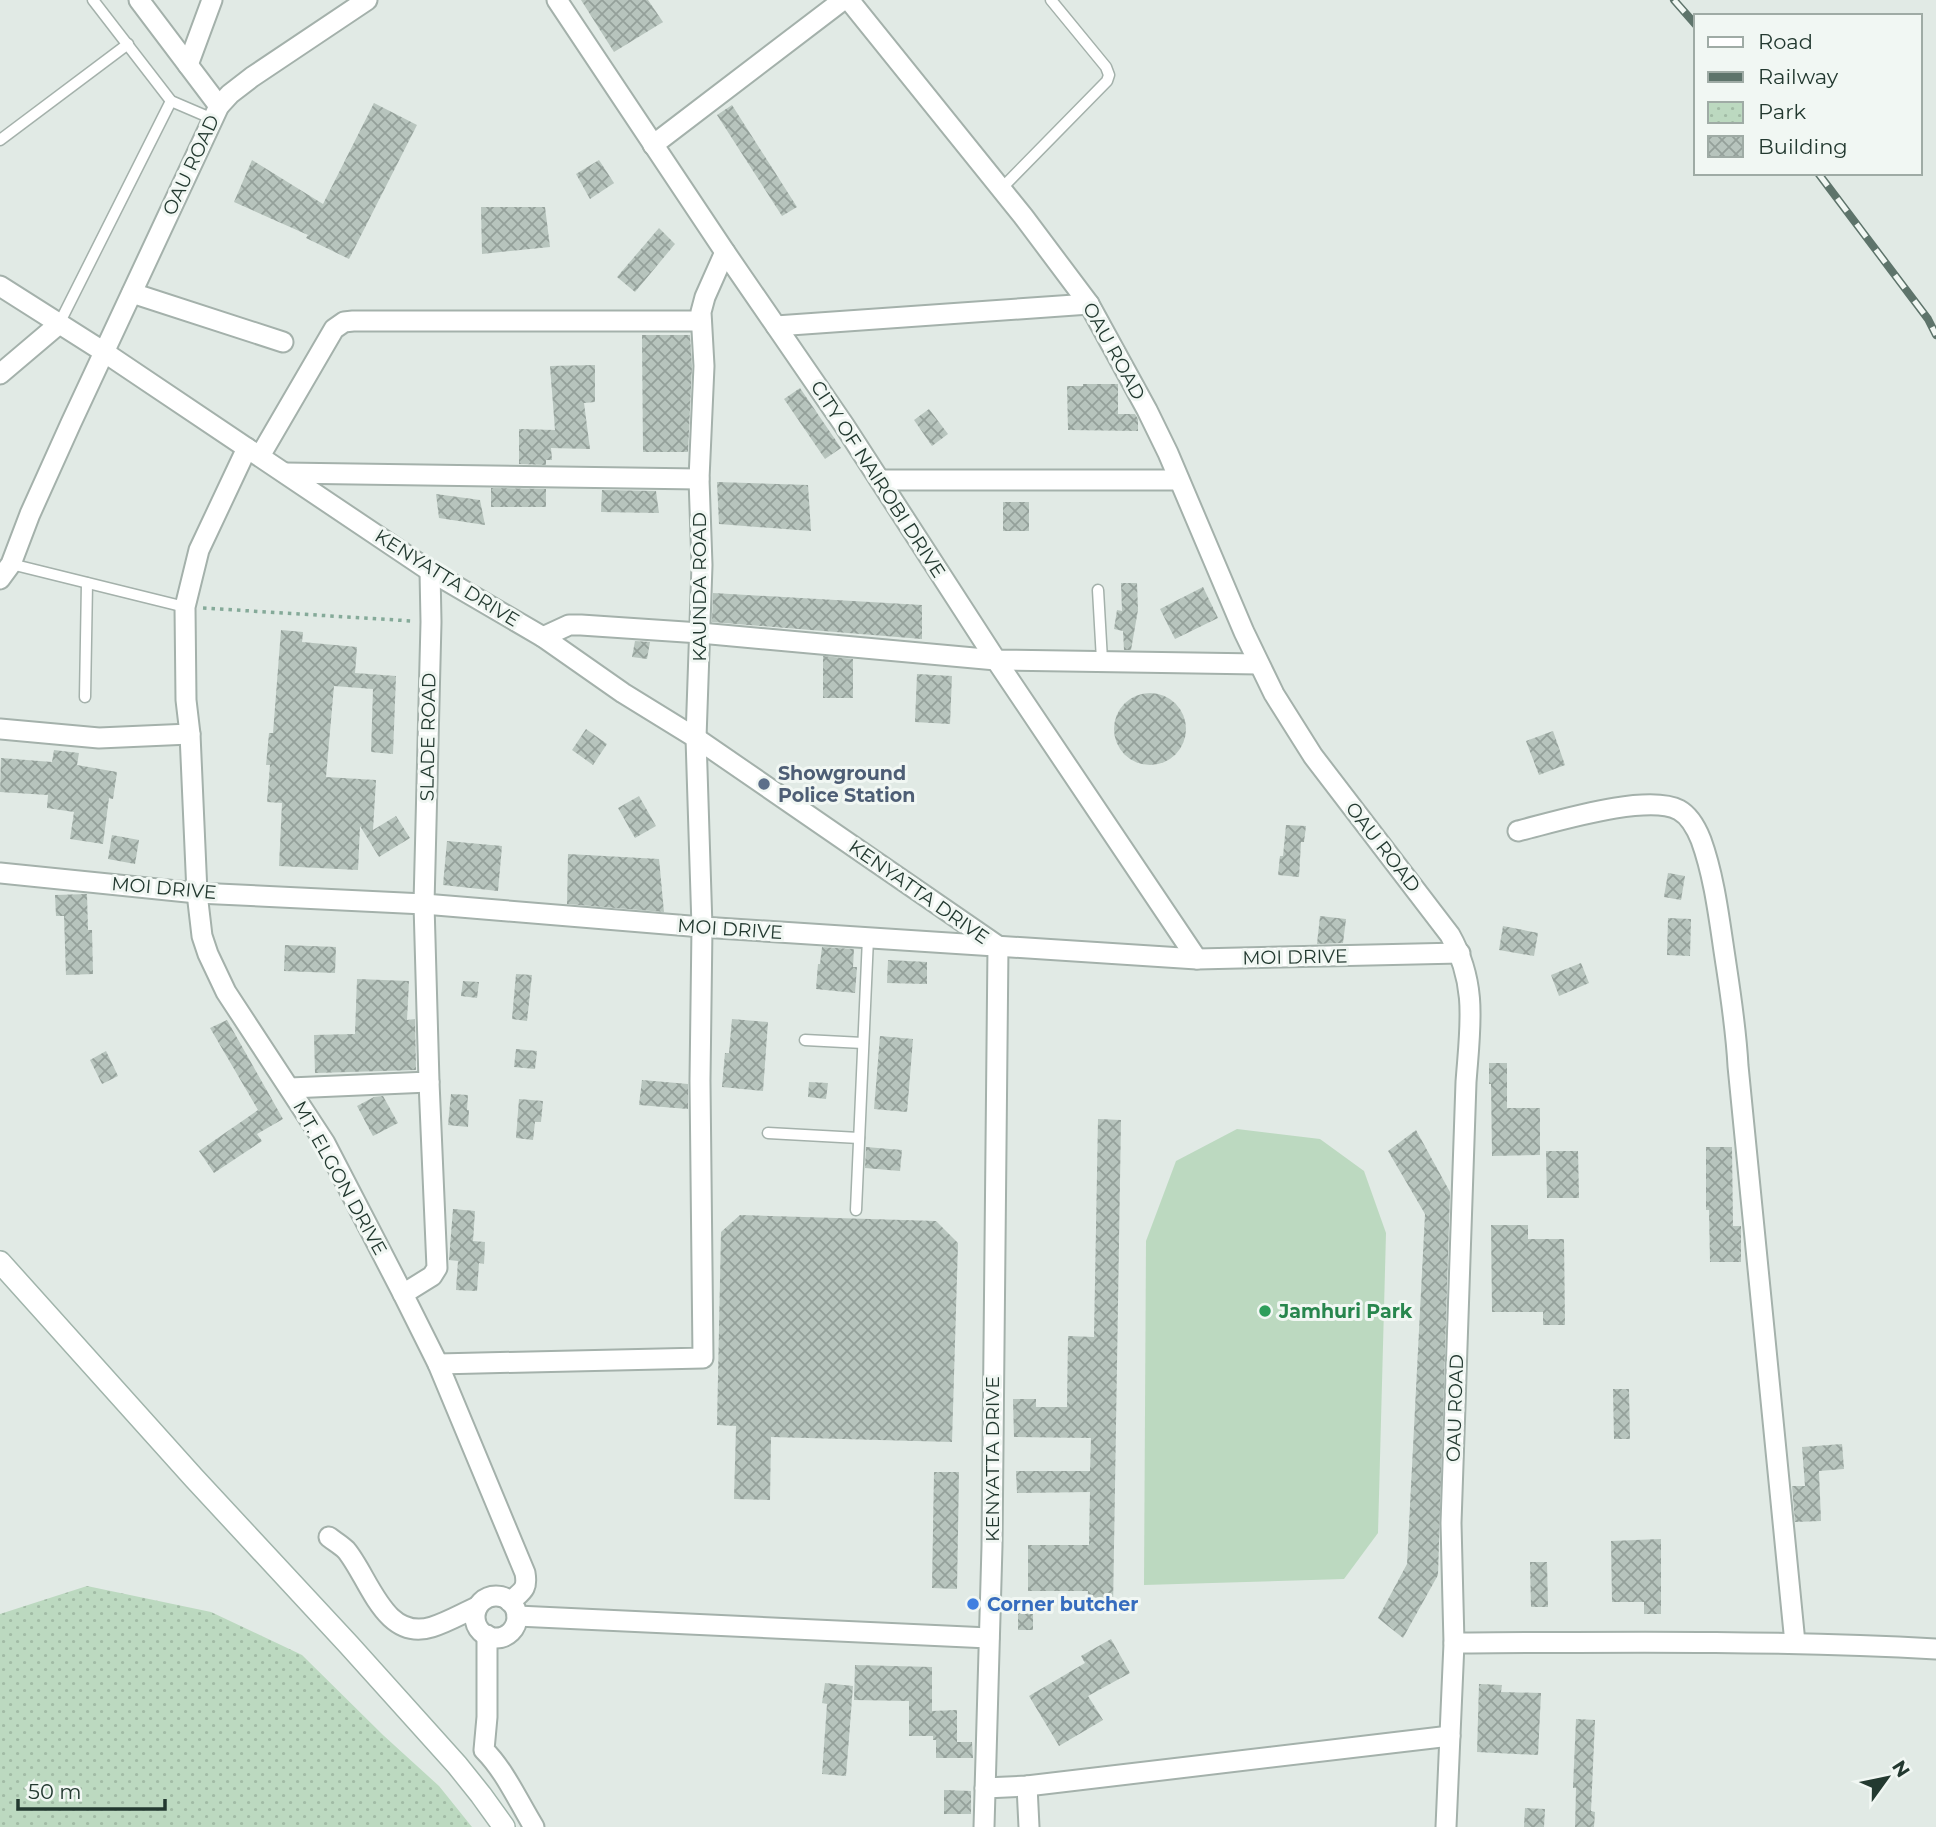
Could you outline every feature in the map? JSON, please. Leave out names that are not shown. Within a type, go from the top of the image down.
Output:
[{"type":"street","points":[[139,0],[188,65],[216,112]]},
{"type":"street","points":[[188,65],[212,0]]},
{"type":"street","name":"OAU ROAD","points":[[104,352],[216,112],[230,94],[252,77],[367,0]]},
{"type":"street","name":"CITY OF NAIROBI DRIVE","points":[[557,0],[880,480],[996,660],[1197,959]]},
{"type":"street","points":[[653,145],[843,0]]},
{"type":"street","name":"OAU ROAD","points":[[849,0],[1001,188],[1089,304],[1147,410],[1274,694],[1313,756],[1440,921],[1460,953],[1469,984],[1471,1015],[1466,1082],[1452,1509],[1454,1643],[1446,1827]]},
{"type":"street","name":"KAUNDA ROAD","points":[[438,1364],[703,1358],[700,1081],[702,927],[696,738],[702,565],[699,479],[704,366],[701,321],[702,305],[725,252]]},
{"type":"street","name":"KENYATTA DRIVE","points":[[0,286],[104,352],[430,571],[543,637],[622,693],[696,738],[998,946],[992,1533],[984,1827]]},
{"type":"street","points":[[131,293],[283,342]]},
{"type":"street","points":[[776,326],[1089,304]]},
{"type":"street","name":"MT. ELGON DRIVE","points":[[514,1609],[527,1584],[525,1573],[438,1364],[325,1143],[243,1021],[212,963],[202,936],[197,893],[187,700],[185,607],[199,551],[253,452],[334,329],[344,322],[701,321]]},
{"type":"street","points":[[0,374],[59,324]]},
{"type":"street","points":[[6,571],[104,352]]},
{"type":"street","points":[[285,473],[699,479]]},
{"type":"street","points":[[880,480],[1180,481]]},
{"type":"street","name":"SLADE ROAD","points":[[403,1294],[432,1276],[437,1268],[424,904],[430,571]]},
{"type":"street","points":[[543,637],[569,625],[582,625],[996,660],[1259,664]]},
{"type":"street","points":[[0,729],[99,738],[190,734]]},
{"type":"street","points":[[1518,831],[1628,806],[1651,804],[1680,810],[1695,827],[1701,840],[1718,915],[1735,1021],[1795,1643]]},
{"type":"street","name":"MOI DRIVE","points":[[0,873],[197,893],[424,904],[702,927],[1197,959],[1460,953]]},
{"type":"street","points":[[290,1088],[429,1082]]},
{"type":"street","points":[[0,1262],[457,1765],[504,1827]]},
{"type":"street","points":[[328,1537],[345,1548],[379,1604],[394,1619],[412,1630],[431,1627],[495,1596],[506,1598],[514,1609],[515,1626],[508,1634],[487,1636],[478,1628],[475,1618],[477,1607]]},
{"type":"street","points":[[514,1609],[989,1638]]},
{"type":"street","points":[[484,1750],[487,1717],[487,1636]]},
{"type":"street","points":[[1454,1643],[1675,1641],[1936,1649]]},
{"type":"street","points":[[985,1788],[1027,1786],[1450,1735]]},
{"type":"street","points":[[457,1765],[464,1755],[473,1750],[484,1750],[493,1759],[534,1827]]},
{"type":"street","points":[[1027,1786],[1029,1827]]},
{"type":"lane","points":[[93,0],[171,101],[216,112]]},
{"type":"lane","points":[[1001,188],[1107,81],[1109,75],[1106,67],[1051,0]]},
{"type":"lane","points":[[0,140],[128,44]]},
{"type":"lane","points":[[59,324],[171,101]]},
{"type":"lane","points":[[6,571],[87,583],[185,607]]},
{"type":"lane","points":[[85,697],[87,583]]},
{"type":"lane","points":[[1098,590],[1102,660]]},
{"type":"lane","points":[[856,1210],[868,938]]},
{"type":"lane","points":[[805,1040],[863,1043]]},
{"type":"lane","points":[[768,1133],[859,1138]]},
{"type":"path","points":[[185,607],[431,622]]},
{"type":"green space","name":"Jamhuri Park","points":[[1237,1129],[1320,1139],[1364,1171],[1386,1233],[1378,1533],[1344,1579],[1144,1585],[1146,1241],[1176,1161]]},
{"type":"green space","points":[[87,1586],[211,1612],[302,1655],[439,1786],[472,1827],[0,1827],[0,1614]]},
{"type":"building","points":[[581,0],[648,0],[663,22],[614,52]]},
{"type":"building","points":[[374,103],[417,125],[349,259],[306,238],[308,235],[234,202],[252,160],[323,204]]},
{"type":"building","points":[[732,105],[797,207],[782,216],[717,115]]},
{"type":"building","points":[[599,160],[614,183],[590,199],[576,174]]},
{"type":"building","points":[[481,207],[545,207],[550,247],[482,254]]},
{"type":"building","points":[[659,228],[675,244],[635,292],[617,277]]},
{"type":"building","points":[[642,335],[690,335],[692,366],[688,452],[643,452]]},
{"type":"building","points":[[595,365],[595,402],[584,403],[590,449],[551,448],[552,460],[546,460],[546,465],[519,464],[519,429],[555,430],[550,366]]},
{"type":"building","points":[[1118,384],[1118,414],[1135,414],[1138,431],[1068,430],[1067,386]]},
{"type":"building","points":[[800,388],[841,448],[825,459],[784,399]]},
{"type":"building","points":[[929,409],[948,434],[932,446],[914,420]]},
{"type":"building","points":[[717,482],[808,485],[811,531],[719,524]]},
{"type":"building","points":[[491,488],[546,489],[546,507],[491,507]]},
{"type":"building","points":[[602,490],[656,491],[659,513],[601,512]]},
{"type":"building","points":[[436,494],[480,500],[485,525],[439,518]]},
{"type":"building","points":[[1003,502],[1029,502],[1029,531],[1003,531]]},
{"type":"building","points":[[1121,583],[1137,583],[1138,610],[1131,650],[1124,650],[1123,631],[1114,629],[1117,610],[1122,611]]},
{"type":"building","points":[[1203,587],[1218,618],[1175,639],[1160,609]]},
{"type":"building","points":[[713,593],[922,605],[922,639],[712,622]]},
{"type":"building","points":[[281,630],[303,632],[302,642],[357,647],[355,673],[396,676],[393,754],[371,752],[373,689],[334,686],[326,777],[376,780],[373,830],[396,816],[410,838],[379,857],[360,826],[358,870],[279,866],[282,803],[267,802],[270,765],[266,765],[269,733],[273,733]]},
{"type":"building","points":[[635,641],[650,642],[647,659],[632,657]]},
{"type":"building","points":[[823,656],[853,659],[853,698],[823,698]]},
{"type":"building","points":[[917,674],[952,676],[950,724],[915,722]]},
{"type":"building","points":[[1150,693],[1170,699],[1180,709],[1186,729],[1180,749],[1170,759],[1150,765],[1130,759],[1120,749],[1114,729],[1120,709],[1130,699]]},
{"type":"building","points":[[586,729],[607,744],[593,765],[572,750]]},
{"type":"building","points":[[1553,731],[1565,765],[1539,775],[1526,741]]},
{"type":"building","points":[[54,750],[79,753],[77,765],[117,772],[113,799],[109,798],[103,844],[70,839],[74,812],[47,808],[48,795],[0,792],[1,758],[52,762]]},
{"type":"building","points":[[639,796],[656,826],[635,838],[618,808]]},
{"type":"building","points":[[1286,825],[1306,826],[1304,842],[1301,842],[1299,877],[1278,875]]},
{"type":"building","points":[[112,835],[139,840],[135,864],[108,859]]},
{"type":"building","points":[[447,841],[502,846],[498,891],[443,885]]},
{"type":"building","points":[[568,854],[659,859],[664,912],[567,904]]},
{"type":"building","points":[[1668,873],[1685,876],[1681,900],[1664,897]]},
{"type":"building","points":[[87,894],[88,930],[92,930],[93,974],[66,975],[64,916],[56,916],[55,895]]},
{"type":"building","points":[[1320,916],[1346,919],[1343,943],[1317,944]]},
{"type":"building","points":[[1668,918],[1691,919],[1690,956],[1667,955]]},
{"type":"building","points":[[1503,926],[1538,933],[1534,956],[1499,950]]},
{"type":"building","points":[[285,945],[336,947],[335,973],[284,971]]},
{"type":"building","points":[[822,947],[854,949],[853,967],[857,967],[855,993],[816,989]]},
{"type":"building","points":[[888,960],[927,962],[927,984],[887,983]]},
{"type":"building","points":[[1581,963],[1589,983],[1559,996],[1551,975]]},
{"type":"building","points":[[516,974],[532,975],[527,1021],[512,1019]]},
{"type":"building","points":[[357,979],[409,981],[407,1020],[415,1019],[416,1070],[315,1073],[314,1035],[355,1034]]},
{"type":"building","points":[[463,981],[479,982],[477,998],[461,996]]},
{"type":"building","points":[[732,1019],[768,1022],[763,1091],[722,1087]]},
{"type":"building","points":[[227,1020],[283,1119],[257,1134],[262,1141],[214,1173],[199,1151],[258,1110],[210,1028]]},
{"type":"building","points":[[880,1036],[913,1039],[907,1112],[874,1109]]},
{"type":"building","points":[[516,1049],[537,1051],[535,1069],[514,1067]]},
{"type":"building","points":[[106,1051],[118,1076],[102,1084],[90,1060]]},
{"type":"building","points":[[1489,1063],[1507,1063],[1507,1108],[1540,1108],[1540,1155],[1492,1156]]},
{"type":"building","points":[[642,1080],[688,1084],[688,1109],[639,1105]]},
{"type":"building","points":[[809,1082],[828,1083],[826,1099],[808,1097]]},
{"type":"building","points":[[451,1094],[468,1095],[468,1127],[448,1125]]},
{"type":"building","points":[[383,1096],[398,1123],[373,1136],[357,1106],[374,1097]]},
{"type":"building","points":[[519,1099],[543,1101],[541,1122],[535,1122],[533,1140],[516,1138]]},
{"type":"building","points":[[1098,1119],[1121,1120],[1113,1608],[1087,1607],[1088,1591],[1028,1591],[1028,1545],[1089,1545],[1090,1492],[1017,1493],[1016,1471],[1090,1471],[1091,1438],[1014,1437],[1013,1399],[1036,1399],[1036,1407],[1067,1407],[1068,1336],[1094,1337]]},
{"type":"building","points":[[1416,1130],[1450,1192],[1438,1575],[1403,1638],[1378,1618],[1407,1564],[1425,1214],[1388,1151]]},
{"type":"building","points":[[866,1147],[902,1150],[900,1171],[865,1168]]},
{"type":"building","points":[[1706,1147],[1732,1147],[1733,1226],[1741,1226],[1741,1262],[1710,1262],[1709,1210],[1706,1210]]},
{"type":"building","points":[[1546,1151],[1578,1151],[1579,1198],[1547,1198]]},
{"type":"building","points":[[453,1209],[475,1211],[473,1241],[485,1242],[484,1264],[479,1263],[477,1291],[456,1290],[458,1261],[449,1260]]},
{"type":"building","points":[[740,1215],[936,1221],[958,1243],[952,1442],[771,1437],[770,1500],[734,1499],[736,1426],[717,1425],[721,1232]]},
{"type":"building","points":[[1491,1225],[1528,1225],[1528,1239],[1564,1239],[1565,1325],[1543,1325],[1543,1312],[1492,1312]]},
{"type":"building","points":[[1613,1389],[1629,1389],[1630,1439],[1614,1439]]},
{"type":"building","points":[[1842,1444],[1844,1469],[1819,1471],[1821,1521],[1795,1522],[1792,1486],[1805,1486],[1802,1447]]},
{"type":"building","points":[[934,1472],[959,1472],[957,1589],[932,1588]]},
{"type":"building","points":[[1661,1539],[1661,1614],[1644,1614],[1644,1602],[1612,1602],[1611,1541]]},
{"type":"building","points":[[1530,1562],[1547,1562],[1548,1607],[1531,1607]]},
{"type":"building","points":[[1018,1613],[1033,1613],[1033,1630],[1018,1630]]},
{"type":"building","points":[[1111,1639],[1130,1673],[1088,1696],[1103,1720],[1059,1746],[1029,1696],[1085,1663],[1081,1656]]},
{"type":"building","points":[[855,1665],[932,1667],[932,1711],[957,1710],[957,1742],[972,1742],[973,1758],[936,1758],[936,1740],[933,1740],[933,1736],[909,1736],[909,1701],[854,1700]]},
{"type":"building","points":[[825,1683],[853,1686],[846,1776],[822,1774],[827,1704],[822,1703]]},
{"type":"building","points":[[1479,1684],[1502,1685],[1501,1692],[1541,1693],[1538,1755],[1477,1752]]},
{"type":"building","points":[[1576,1719],[1595,1720],[1591,1811],[1595,1812],[1594,1827],[1575,1827],[1576,1788],[1573,1788]]},
{"type":"building","points":[[944,1790],[971,1791],[971,1814],[944,1814]]},
{"type":"building","points":[[1525,1808],[1545,1809],[1544,1827],[1524,1827]]},
{"type":"railway","points":[[1674,0],[1694,23]]},
{"type":"railway","points":[[1820,175],[1928,319],[1936,335]]},
{"type":"place","name":"Showground Police Station","points":[[764,784]]},
{"type":"place","name":"Jamhuri Park","points":[[1265,1311]]},
{"type":"place","name":"Corner butcher","points":[[973,1604]]}]
